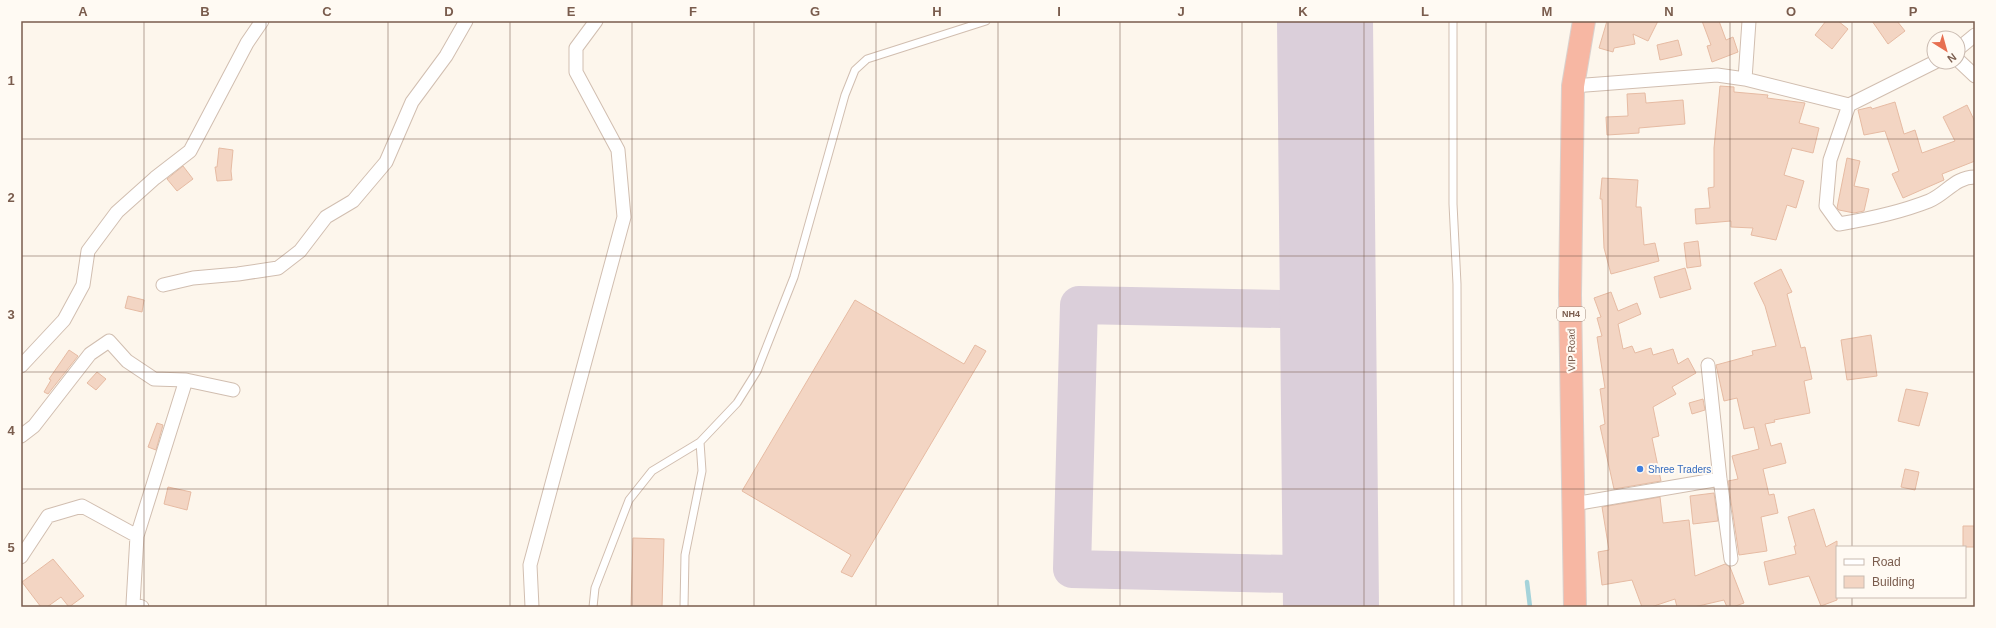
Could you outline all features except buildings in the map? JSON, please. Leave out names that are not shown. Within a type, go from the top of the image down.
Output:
[{"type":"highway","name":"VIP Road","points":[[1575,607],[1570,295],[1573,86],[1584,21]]},
{"type":"street","points":[[21,366],[64,320],[83,285],[88,250],[117,212],[155,178],[190,151],[246,43],[262,21]]},
{"type":"street","points":[[163,285],[194,278],[238,274],[278,268],[300,251],[326,217],[353,201],[386,162],[412,102],[446,56],[466,21]]},
{"type":"street","points":[[532,607],[530,565],[624,217],[618,150],[576,72],[576,48],[596,21]]},
{"type":"street","points":[[1745,79],[1749,21]]},
{"type":"street","points":[[1966,42],[1975,35]]},
{"type":"street","points":[[1573,86],[1717,75],[1745,79],[1849,105],[1926,66]]},
{"type":"street","points":[[1966,68],[1975,76]]},
{"type":"street","points":[[1849,105],[1830,160],[1826,206],[1839,224],[1861,221],[1931,200],[1955,182],[1975,177]]},
{"type":"street","points":[[21,436],[34,426],[90,354],[109,342],[127,361],[154,379],[186,380],[233,390]]},
{"type":"street","points":[[1708,365],[1720,479],[1731,559]]},
{"type":"street","points":[[142,607],[133,604],[137,536],[186,380]]},
{"type":"street","points":[[1574,504],[1720,479]]},
{"type":"street","points":[[21,557],[48,516],[82,506],[137,536]]},
{"type":"lane","points":[[593,607],[595,588],[629,500],[652,471],[700,442],[737,403],[757,371],[794,277],[845,95],[855,70],[867,59],[986,21]]},
{"type":"lane","points":[[1453,21],[1453,204],[1457,284],[1458,607]]},
{"type":"lane","points":[[684,607],[685,555],[702,471],[700,442]]},
{"type":"waterway","points":[[1527,582],[1530,607]]},
{"type":"taxiway","points":[[1328,310],[1079,305],[1072,569],[1331,575]]},
{"type":"runway","points":[[1325,21],[1331,607]]},
{"type":"place","name":"Shree Traders","points":[[1640,469]]}]
